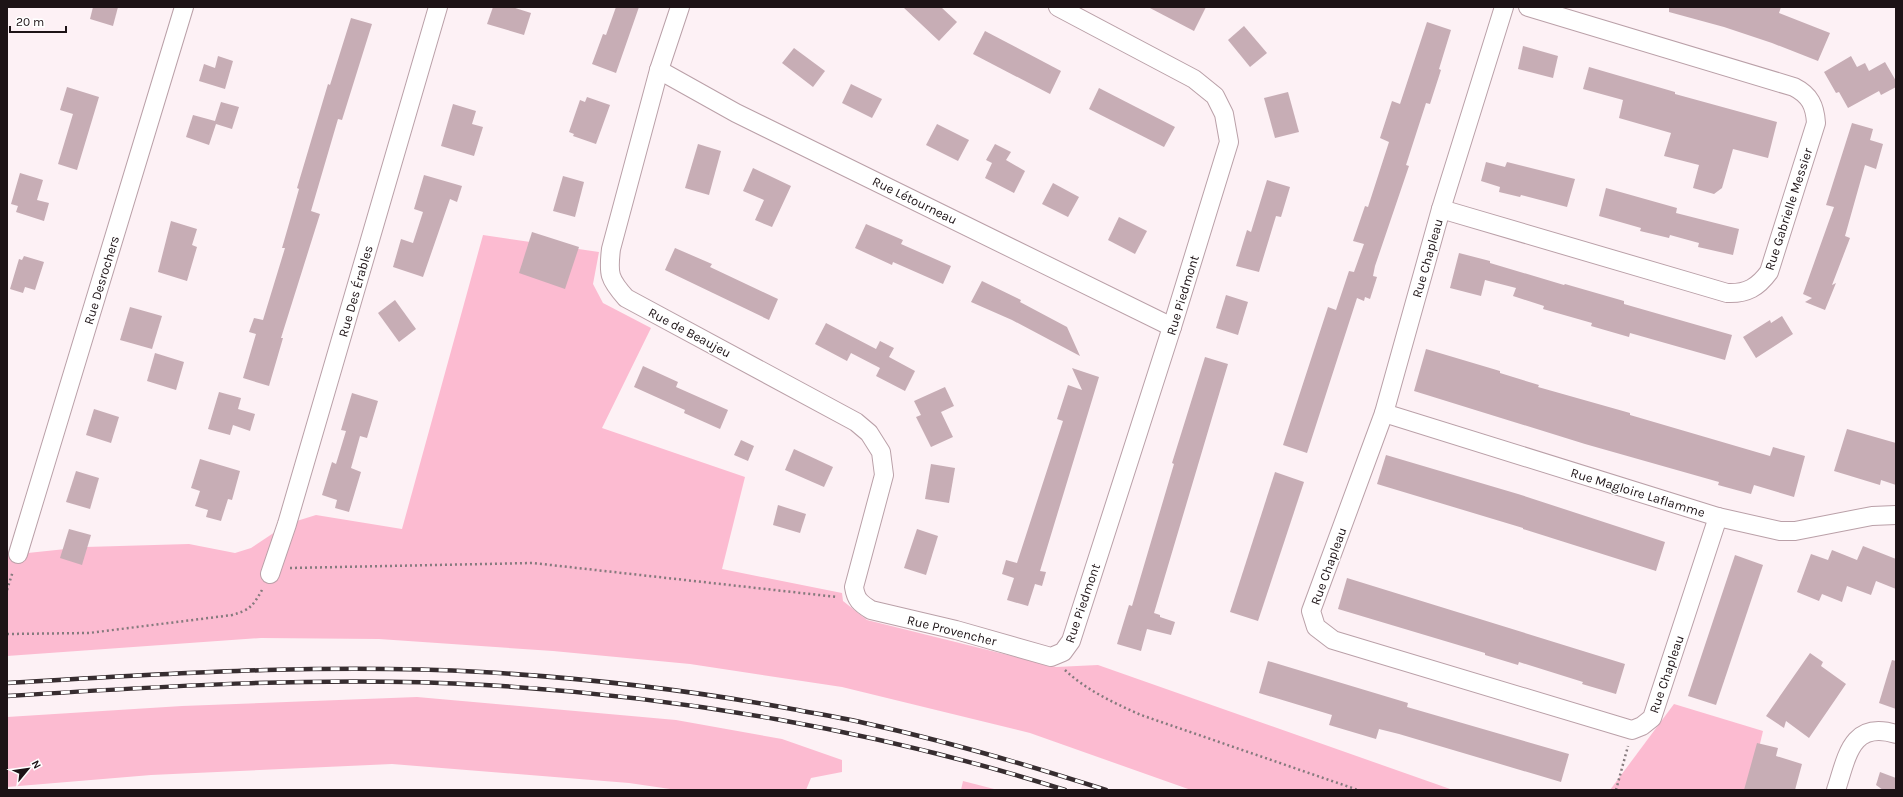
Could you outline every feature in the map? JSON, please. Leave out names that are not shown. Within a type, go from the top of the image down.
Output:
[{"type":"street","name":"Rue Desrochers","points":[[18,554],[184,7]]},
{"type":"street","name":"Rue Des Érables","points":[[270,574],[287,524],[438,7]]},
{"type":"street","name":"Rue de Beaujeu","points":[[680,7],[660,70],[611,249],[609,268],[614,284],[626,298],[856,422],[869,433],[881,452],[884,475],[854,587],[856,598]]},
{"type":"street","name":"Rue Piedmont","points":[[1051,657],[1063,652],[1071,641],[1172,327],[1229,142],[1224,114],[1215,96],[1194,79],[1058,7]]},
{"type":"street","name":"Rue Chapleau","points":[[1504,7],[1441,209],[1384,414],[1311,611],[1316,626],[1333,640],[1632,730],[1642,726],[1652,718],[1718,517]]},
{"type":"street","name":"Rue Gabrielle Messier","points":[[1441,209],[1727,293],[1738,293],[1751,289],[1761,283],[1769,272],[1816,123],[1815,111],[1804,92],[1794,87],[1528,7]]},
{"type":"street","name":"Rue Létourneau","points":[[660,70],[736,113],[1172,327]]},
{"type":"street","name":"Rue Magloire Laflamme","points":[[1384,414],[1718,517],[1780,531],[1795,531],[1872,516],[1896,515]]},
{"type":"street","name":"Rue Provencher","points":[[856,598],[871,610],[956,630],[1051,657]]},
{"type":"street","points":[[1836,790],[1852,744],[1871,731],[1885,730],[1896,734]]},
{"type":"path","points":[[7,634],[89,633],[232,615],[253,606],[270,574],[294,567],[329,568],[533,563],[856,598]]},
{"type":"path","points":[[1051,657],[1075,680],[1112,702],[1141,715],[1358,790]]},
{"type":"path","points":[[1616,790],[1632,730]]},
{"type":"shaded area","points":[[483,235],[599,252],[593,284],[603,303],[651,328],[602,428],[745,477],[722,569],[842,593],[843,601],[867,620],[1056,667],[1098,665],[1453,790],[1191,790],[1030,733],[842,687],[690,664],[553,651],[379,639],[261,638],[7,656],[7,551],[18,554],[85,547],[189,544],[235,553],[251,548],[287,524],[316,515],[402,529]]},
{"type":"shaded area","points":[[417,697],[676,720],[782,739],[842,760],[842,772],[811,778],[806,790],[677,790],[629,783],[392,764],[151,775],[7,787],[7,717],[182,706]]},
{"type":"shaded area","points":[[1674,704],[1763,731],[1749,790],[1610,790]]},
{"type":"shaded area","points":[[963,781],[998,790],[961,790]]},
{"type":"building","points":[[93,7],[118,7],[113,26],[90,19]]},
{"type":"building","points":[[493,7],[512,7],[531,13],[524,35],[487,24]]},
{"type":"building","points":[[616,7],[639,7],[616,73],[592,64],[603,34],[606,35]]},
{"type":"building","points":[[903,7],[941,7],[957,22],[939,41]]},
{"type":"building","points":[[1148,7],[1206,7],[1194,31]]},
{"type":"building","points":[[1669,7],[1781,7],[1779,13],[1830,33],[1818,61],[1772,43],[1724,27],[1669,12]]},
{"type":"building","points":[[351,18],[372,24],[342,120],[338,119],[311,211],[320,214],[281,338],[283,338],[269,386],[243,378],[256,334],[249,332],[254,318],[263,320],[285,248],[282,248],[299,189],[297,188],[328,84],[330,85]]},
{"type":"building","points":[[1427,22],[1451,30],[1439,69],[1441,70],[1430,104],[1426,103],[1406,165],[1409,166],[1375,266],[1373,276],[1377,277],[1370,299],[1365,297],[1364,301],[1357,298],[1307,453],[1283,445],[1328,307],[1336,310],[1349,271],[1354,272],[1364,244],[1353,241],[1365,206],[1368,207],[1389,142],[1380,138],[1392,101],[1400,104]]},
{"type":"building","points":[[1244,26],[1267,53],[1250,67],[1228,40]]},
{"type":"building","points":[[985,31],[1061,71],[1050,94],[973,54]]},
{"type":"building","points":[[1523,46],[1558,56],[1553,78],[1518,69]]},
{"type":"building","points":[[794,48],[825,71],[813,87],[782,63]]},
{"type":"building","points":[[218,56],[233,61],[225,89],[199,81],[204,64],[215,68]]},
{"type":"building","points":[[1851,56],[1857,67],[1865,63],[1869,71],[1885,62],[1896,81],[1896,87],[1881,95],[1879,91],[1848,108],[1839,92],[1836,93],[1824,72]]},
{"type":"building","points":[[1589,67],[1675,92],[1675,94],[1777,122],[1768,158],[1733,149],[1722,188],[1714,194],[1693,188],[1699,165],[1664,156],[1671,133],[1619,118],[1623,100],[1583,89]]},
{"type":"building","points":[[851,84],[882,99],[872,118],[842,103]]},
{"type":"building","points":[[67,87],[99,97],[77,170],[58,164],[73,114],[60,110]]},
{"type":"building","points":[[1099,88],[1175,127],[1164,147],[1089,109]]},
{"type":"building","points":[[1288,92],[1299,132],[1275,138],[1264,98]]},
{"type":"building","points":[[587,97],[610,105],[596,144],[573,136],[574,134],[569,132],[580,100],[585,102]]},
{"type":"building","points":[[221,102],[239,107],[232,129],[216,124],[209,145],[186,137],[193,115],[215,121]]},
{"type":"building","points":[[453,104],[476,111],[472,124],[483,127],[474,156],[441,146]]},
{"type":"building","points":[[1852,123],[1873,129],[1870,140],[1883,144],[1876,169],[1865,165],[1845,236],[1850,238],[1832,285],[1836,283],[1825,310],[1805,302],[1812,298],[1803,294],[1834,207],[1826,205]]},
{"type":"building","points":[[937,124],[969,140],[958,161],[926,145]]},
{"type":"building","points":[[698,144],[721,151],[709,195],[685,188]]},
{"type":"building","points":[[995,144],[1011,152],[1006,160],[1025,171],[1014,193],[985,178],[992,163],[986,160]]},
{"type":"building","points":[[1486,162],[1505,167],[1507,162],[1575,179],[1567,207],[1521,195],[1520,197],[1499,192],[1500,187],[1481,181]]},
{"type":"building","points":[[753,168],[791,186],[772,227],[755,220],[764,200],[743,191]]},
{"type":"building","points":[[20,173],[43,180],[37,200],[49,203],[44,221],[16,212],[18,206],[11,204]]},
{"type":"building","points":[[424,175],[462,186],[457,202],[450,199],[423,277],[393,267],[401,239],[413,243],[423,212],[414,209]]},
{"type":"building","points":[[563,176],[584,182],[575,217],[553,211]]},
{"type":"building","points":[[1267,180],[1290,187],[1281,217],[1276,216],[1259,272],[1236,266],[1247,230],[1251,232]]},
{"type":"building","points":[[1053,183],[1079,197],[1068,217],[1042,204]]},
{"type":"building","points":[[1606,188],[1677,208],[1676,213],[1739,229],[1733,255],[1698,247],[1699,243],[1670,235],[1669,238],[1640,231],[1641,228],[1599,216]]},
{"type":"building","points":[[1119,217],[1147,231],[1135,254],[1108,240]]},
{"type":"building","points":[[171,221],[197,229],[192,245],[197,247],[187,281],[158,272]]},
{"type":"building","points":[[866,224],[903,240],[901,244],[951,266],[943,284],[893,262],[892,265],[855,248]]},
{"type":"building","points":[[532,232],[579,247],[565,289],[519,273]]},
{"type":"building","points":[[675,248],[712,264],[710,267],[778,299],[769,320],[665,270]]},
{"type":"building","points":[[1459,253],[1490,261],[1490,263],[1564,285],[1565,284],[1624,301],[1624,304],[1732,335],[1725,360],[1630,333],[1629,337],[1591,326],[1592,323],[1543,309],[1544,306],[1513,296],[1516,288],[1485,280],[1481,296],[1450,288]]},
{"type":"building","points":[[24,256],[44,262],[35,290],[25,287],[23,293],[10,289],[19,259],[22,260]]},
{"type":"building","points":[[982,281],[1021,300],[1020,302],[1067,327],[1080,356],[1012,320],[971,302]]},
{"type":"building","points":[[1226,295],[1248,302],[1238,335],[1216,328]]},
{"type":"building","points":[[395,300],[416,329],[399,342],[378,313]]},
{"type":"building","points":[[130,307],[162,316],[152,349],[120,340]]},
{"type":"building","points":[[1782,316],[1793,334],[1756,358],[1743,337],[1770,320],[1771,323]]},
{"type":"building","points":[[826,323],[876,349],[880,341],[894,348],[889,357],[915,371],[905,391],[876,376],[880,368],[851,353],[847,361],[815,344]]},
{"type":"building","points":[[1426,349],[1500,371],[1500,373],[1539,385],[1538,387],[1630,413],[1630,415],[1770,456],[1773,447],[1805,456],[1794,497],[1754,485],[1751,494],[1718,485],[1719,482],[1585,444],[1414,391]]},
{"type":"building","points":[[155,353],[184,362],[176,390],[147,381]]},
{"type":"building","points":[[1205,357],[1228,364],[1154,613],[1160,615],[1160,617],[1175,622],[1171,635],[1147,629],[1141,651],[1117,644],[1129,605],[1132,606],[1174,464],[1172,463]]},
{"type":"building","points":[[643,366],[678,382],[676,387],[728,410],[720,429],[684,413],[685,410],[634,387]]},
{"type":"building","points":[[1072,368],[1099,377],[1040,571],[1046,572],[1042,586],[1035,584],[1028,606],[1007,600],[1014,578],[1002,574],[1006,560],[1017,563],[1063,421],[1057,419],[1068,385],[1082,390]]},
{"type":"building","points":[[945,387],[954,406],[941,412],[953,437],[931,447],[916,417],[921,415],[914,401]]},
{"type":"building","points":[[219,392],[241,398],[238,409],[255,414],[250,431],[233,425],[230,435],[208,429]]},
{"type":"building","points":[[352,393],[378,401],[367,438],[360,436],[351,468],[361,472],[349,512],[335,508],[337,500],[322,495],[332,462],[336,464],[346,431],[341,430]]},
{"type":"building","points":[[94,409],[119,417],[111,443],[86,435]]},
{"type":"building","points":[[1847,429],[1896,443],[1896,485],[1881,480],[1880,485],[1834,471]]},
{"type":"building","points":[[741,440],[754,446],[748,461],[734,455]]},
{"type":"building","points":[[794,449],[833,467],[824,487],[785,470]]},
{"type":"building","points":[[1386,455],[1518,494],[1665,542],[1656,571],[1523,528],[1377,484]]},
{"type":"building","points":[[200,459],[240,471],[232,500],[228,499],[221,521],[206,517],[208,510],[195,506],[200,491],[191,488]]},
{"type":"building","points":[[931,464],[955,468],[949,503],[925,499]]},
{"type":"building","points":[[76,471],[99,478],[90,509],[66,502]]},
{"type":"building","points":[[1275,472],[1304,482],[1258,621],[1230,612]]},
{"type":"building","points":[[778,505],[806,514],[800,533],[773,525]]},
{"type":"building","points":[[69,529],[91,535],[82,565],[60,558]]},
{"type":"building","points":[[917,529],[938,536],[926,575],[904,568]]},
{"type":"building","points":[[1863,546],[1896,559],[1896,589],[1876,581],[1871,595],[1847,586],[1842,602],[1822,594],[1819,601],[1797,592],[1811,554],[1828,560],[1832,550],[1857,560]]},
{"type":"building","points":[[1735,555],[1763,565],[1716,705],[1688,696]]},
{"type":"building","points":[[1347,578],[1625,664],[1616,694],[1519,662],[1518,665],[1485,655],[1485,653],[1338,609]]},
{"type":"building","points":[[1810,653],[1823,662],[1821,666],[1846,684],[1809,738],[1786,721],[1784,728],[1766,716]]},
{"type":"building","points":[[1892,660],[1896,661],[1896,709],[1879,703]]},
{"type":"building","points":[[1268,661],[1408,703],[1407,707],[1569,754],[1561,782],[1379,729],[1376,739],[1329,725],[1332,715],[1259,693]]},
{"type":"building","points":[[1757,743],[1778,748],[1776,756],[1802,764],[1795,790],[1744,790]]},
{"type":"building","points":[[1880,772],[1896,778],[1896,790],[1883,790],[1876,785]]},
{"type":"railway","points":[[7,683],[126,676],[303,669],[482,672],[599,681],[754,702],[860,722],[929,738],[988,754],[1106,790]]},
{"type":"railway","points":[[7,696],[246,683],[306,682],[425,682],[558,690],[705,708],[851,734],[923,750],[995,769],[1065,790]]}]
